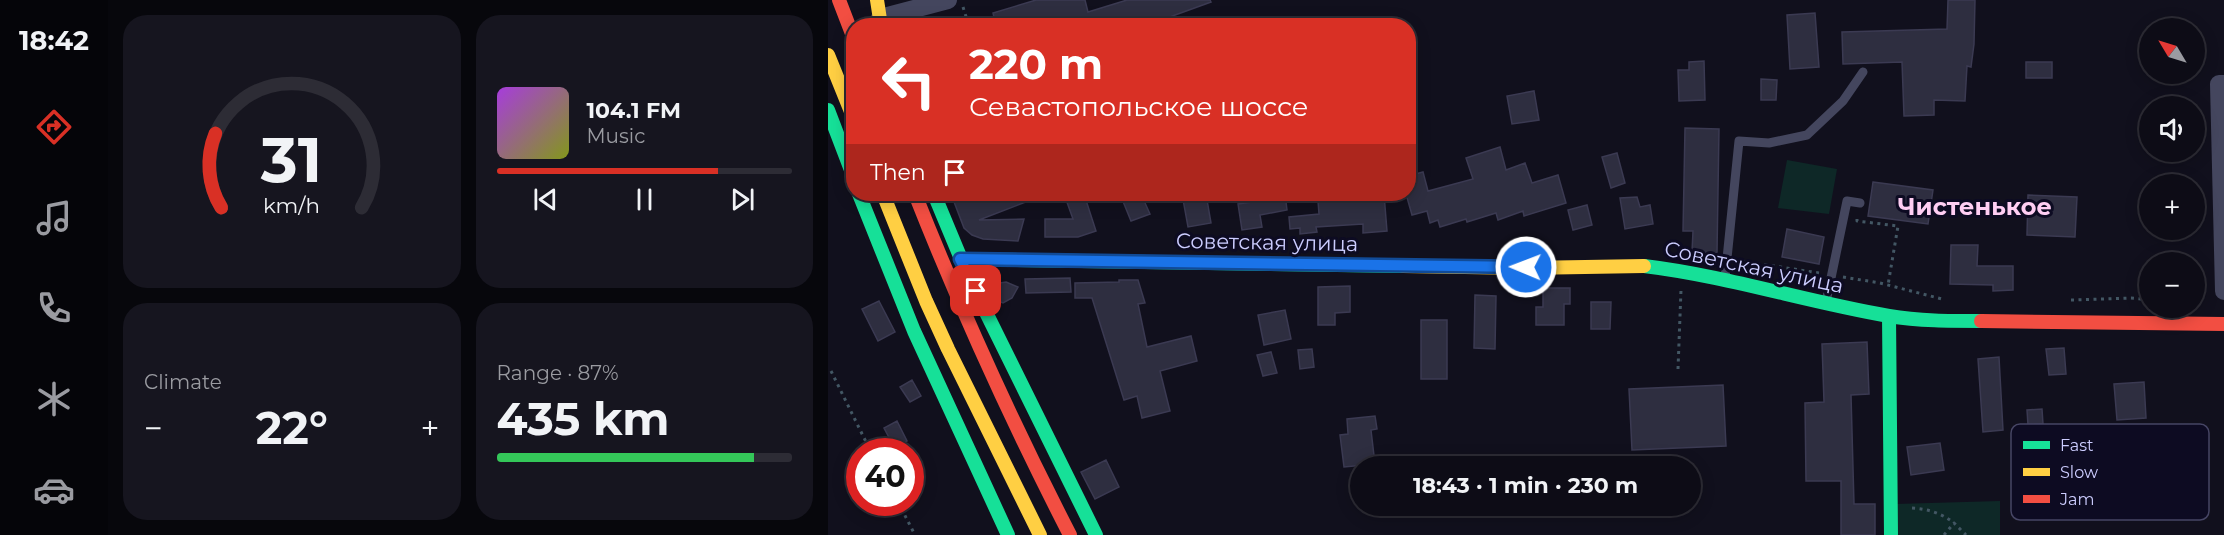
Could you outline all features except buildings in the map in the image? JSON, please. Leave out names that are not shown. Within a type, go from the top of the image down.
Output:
[{"type":"main road","points":[[839,0],[846,18]]},
{"type":"main road","points":[[828,55],[846,99]]},
{"type":"main road","points":[[828,110],[846,157]]},
{"type":"main road","points":[[862,201],[922,350],[1008,535]]},
{"type":"main road","points":[[886,201],[948,349],[1040,535]]},
{"type":"main road","points":[[918,201],[952,288],[1030,457],[1070,535]]},
{"type":"main road","points":[[937,201],[969,278],[1096,535]]},
{"type":"main road","points":[[951,237],[970,252],[987,260]]},
{"type":"main road","name":"Советская улица","points":[[960,259],[1526,267],[1641,266],[1683,271],[1867,312],[1935,321],[2224,320]]},
{"type":"main road","points":[[969,278],[975,267],[987,260]]},
{"type":"main road","points":[[1867,312],[1878,318],[1887,328],[1889,337]]},
{"type":"main road","points":[[1889,316],[1891,535]]},
{"type":"main road","points":[[1889,337],[1896,324],[1906,318]]},
{"type":"street","points":[[879,14],[948,0]]},
{"type":"street","points":[[2224,84],[2219,84],[2224,291]]},
{"type":"lane","points":[[1725,280],[1739,141],[1769,143],[1807,135],[1843,101],[1863,72]]},
{"type":"lane","points":[[1826,304],[1847,201],[1860,203]]},
{"type":"path","points":[[960,0],[966,18]]},
{"type":"path","points":[[1860,203],[1857,221],[1898,226],[1888,285]]},
{"type":"path","points":[[1726,258],[1888,285],[1948,300]]},
{"type":"path","points":[[1678,369],[1681,291]]},
{"type":"path","points":[[2064,300],[2139,299]]},
{"type":"path","points":[[831,371],[865,438]]},
{"type":"path","points":[[1892,506],[1925,508],[1944,515],[1966,535]]},
{"type":"path","points":[[905,516],[914,533],[907,535]]},
{"type":"path","points":[[1944,535],[1954,523]]},
{"type":"green space","points":[[1787,160],[1837,169],[1829,214],[1778,208]]},
{"type":"green space","points":[[2000,501],[2000,535],[1894,535],[1895,504]]},
{"type":"traffic: fast","points":[[828,110],[846,157]]},
{"type":"traffic: fast","points":[[862,201],[914,331],[1008,535]]},
{"type":"traffic: fast","points":[[937,201],[969,278],[1096,535]]},
{"type":"traffic: fast","points":[[960,259],[1403,266]]},
{"type":"traffic: fast","points":[[1644,266],[1706,276],[1889,316],[1923,320],[1981,321]]},
{"type":"traffic: fast","points":[[1889,316],[1891,535]]},
{"type":"traffic: slow","points":[[877,0],[880,18]]},
{"type":"traffic: slow","points":[[828,55],[846,99]]},
{"type":"traffic: slow","points":[[886,201],[948,349],[1040,535]]},
{"type":"traffic: slow","points":[[1403,266],[1526,268],[1644,266]]},
{"type":"traffic: jam","points":[[839,0],[846,18]]},
{"type":"traffic: jam","points":[[918,201],[988,366],[1070,535]]},
{"type":"traffic: jam","points":[[1981,321],[2224,324]]},
{"type":"district","name":"Чистенькое","points":[[1975,206]]},
{"type":"route","points":[[976,291],[960,259],[1526,267]]}]
